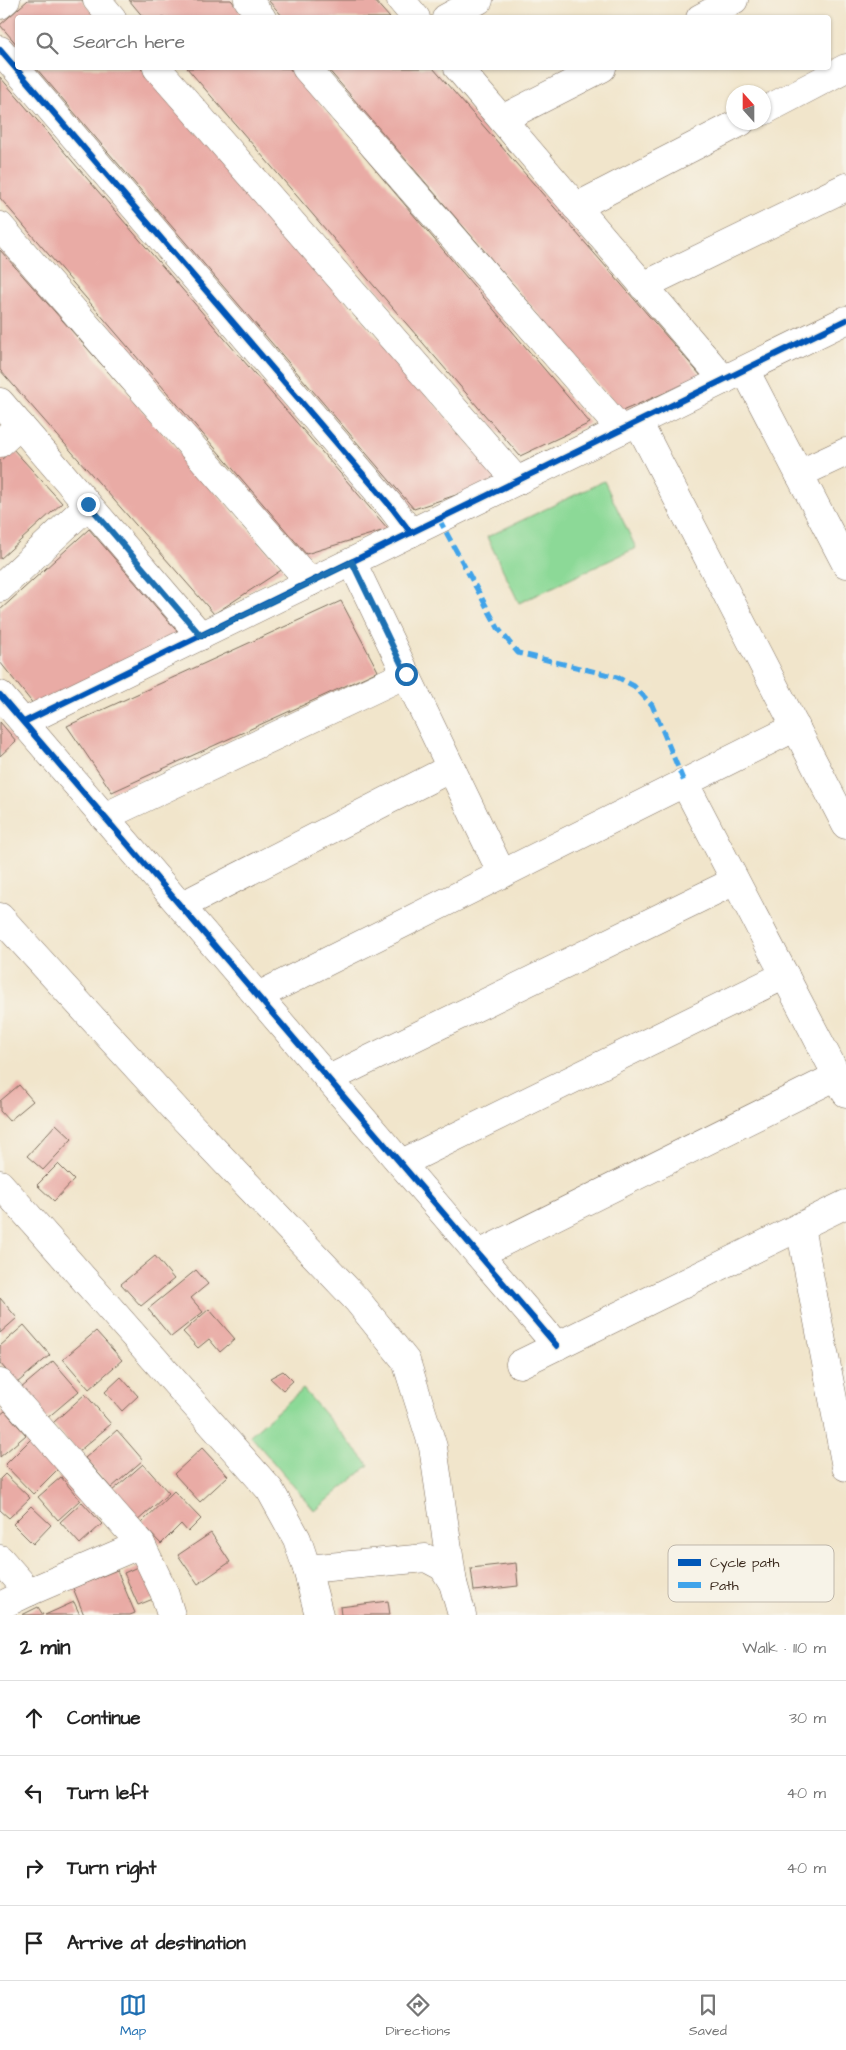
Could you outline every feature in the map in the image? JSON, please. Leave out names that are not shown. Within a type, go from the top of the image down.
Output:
[{"type":"street","points":[[0,5],[6,0]]},
{"type":"street","points":[[97,0],[110,15]]},
{"type":"street","points":[[248,0],[260,15]]},
{"type":"street","points":[[401,0],[414,15]]},
{"type":"street","points":[[452,15],[480,0]]},
{"type":"street","points":[[706,15],[734,0]]},
{"type":"street","points":[[0,50],[15,68]]},
{"type":"street","points":[[771,107],[846,68]]},
{"type":"street","points":[[17,70],[392,508],[411,533]]},
{"type":"street","points":[[159,70],[517,481]]},
{"type":"street","points":[[308,70],[629,426],[796,727],[846,825]]},
{"type":"street","points":[[460,70],[643,286],[734,375],[799,474],[846,564]]},
{"type":"street","points":[[502,119],[598,70]]},
{"type":"street","points":[[576,207],[726,129]]},
{"type":"street","points":[[643,286],[846,187]]},
{"type":"street","points":[[0,226],[310,582]]},
{"type":"street","points":[[24,722],[846,320]]},
{"type":"street","points":[[0,402],[201,636]]},
{"type":"street","points":[[0,443],[20,425]]},
{"type":"street","points":[[799,474],[846,452]]},
{"type":"street","points":[[0,588],[88,504]]},
{"type":"street","points":[[352,562],[502,874]]},
{"type":"street","points":[[104,817],[406,674]]},
{"type":"street","points":[[0,695],[557,1346]]},
{"type":"street","points":[[258,996],[796,727]]},
{"type":"street","points":[[181,906],[451,768]]},
{"type":"street","points":[[479,1254],[842,1084],[684,782]]},
{"type":"street","points":[[329,1079],[735,881]]},
{"type":"street","points":[[0,917],[177,1111],[357,1300],[406,1361],[433,1447],[453,1583],[462,1615]]},
{"type":"street","points":[[402,1164],[784,975]]},
{"type":"street","points":[[0,1184],[270,1490],[297,1539],[319,1615]]},
{"type":"street","points":[[520,1364],[846,1204]]},
{"type":"street","points":[[800,1227],[846,1468]]},
{"type":"street","points":[[0,1384],[141,1544],[164,1592],[171,1615]]},
{"type":"street","points":[[0,1606],[141,1544]]},
{"type":"street","points":[[307,1569],[426,1558],[443,1567],[453,1583]]},
{"type":"street","points":[[0,1559],[29,1592]]},
{"type":"green space","points":[[604,481],[636,548],[519,603],[487,537]]},
{"type":"green space","points":[[303,1389],[369,1465],[315,1511],[250,1435]]},
{"type":"building","points":[[28,0],[82,0],[94,15],[15,15],[15,42],[0,25]]},
{"type":"building","points":[[129,0],[231,0],[244,15],[142,15]]},
{"type":"building","points":[[268,0],[374,0],[387,15],[281,15]]},
{"type":"building","points":[[38,70],[143,70],[501,480],[414,509]]},
{"type":"building","points":[[189,70],[291,70],[590,423],[520,456]]},
{"type":"building","points":[[329,70],[435,70],[702,377],[622,411]]},
{"type":"building","points":[[0,77],[388,529],[306,554],[0,198]]},
{"type":"building","points":[[0,250],[283,569],[214,614],[0,370]]},
{"type":"building","points":[[13,449],[62,503],[0,559],[0,461]]},
{"type":"building","points":[[89,529],[181,636],[34,705],[0,662],[0,610]]},
{"type":"building","points":[[341,601],[378,671],[112,792],[67,726]]},
{"type":"building","points":[[0,722],[16,741],[0,756]]},
{"type":"building","points":[[19,1085],[33,1101],[9,1121],[0,1111],[0,1101]]},
{"type":"building","points":[[56,1124],[72,1139],[43,1170],[27,1156]]},
{"type":"building","points":[[58,1164],[74,1180],[54,1201],[37,1185]]},
{"type":"building","points":[[155,1256],[174,1279],[141,1306],[121,1284]]},
{"type":"building","points":[[196,1270],[208,1284],[191,1298],[203,1312],[171,1337],[148,1309]]},
{"type":"building","points":[[0,1298],[17,1318],[0,1333]]},
{"type":"building","points":[[209,1309],[235,1339],[220,1352],[209,1339],[198,1348],[183,1332]]},
{"type":"building","points":[[24,1325],[50,1355],[17,1383],[0,1363],[0,1346]]},
{"type":"building","points":[[96,1331],[122,1360],[89,1389],[63,1359]]},
{"type":"building","points":[[53,1361],[79,1391],[46,1419],[20,1389]]},
{"type":"building","points":[[283,1371],[293,1381],[283,1390],[270,1378]]},
{"type":"building","points":[[121,1377],[138,1396],[122,1411],[105,1392]]},
{"type":"building","points":[[85,1394],[111,1424],[78,1452],[53,1423]]},
{"type":"building","points":[[5,1411],[26,1435],[0,1457],[0,1415]]},
{"type":"building","points":[[117,1430],[143,1460],[111,1488],[85,1458]]},
{"type":"building","points":[[31,1439],[59,1468],[33,1494],[5,1465]]},
{"type":"building","points":[[202,1448],[228,1476],[200,1502],[174,1474]]},
{"type":"building","points":[[143,1464],[169,1493],[136,1522],[111,1492]]},
{"type":"building","points":[[5,1474],[30,1498],[9,1518],[0,1510],[0,1479]]},
{"type":"building","points":[[61,1477],[80,1500],[58,1520],[38,1497]]},
{"type":"building","points":[[174,1491],[201,1519],[188,1532],[181,1524],[161,1544],[141,1523]]},
{"type":"building","points":[[82,1502],[102,1524],[80,1544],[60,1522]]},
{"type":"building","points":[[31,1506],[51,1525],[33,1544],[13,1524]]},
{"type":"building","points":[[211,1533],[230,1562],[198,1584],[178,1555]]},
{"type":"building","points":[[516,1563],[518,1586],[474,1591],[471,1568]]},
{"type":"building","points":[[144,1564],[158,1597],[138,1605],[124,1573]]},
{"type":"building","points":[[117,1570],[135,1613],[130,1615],[84,1615],[73,1588]]},
{"type":"building","points":[[388,1601],[390,1615],[341,1615],[340,1607]]},
{"type":"building","points":[[74,1602],[80,1615],[45,1615]]},
{"type":"building","points":[[38,1607],[43,1615],[22,1615]]},
{"type":"marked path","points":[[439,519],[498,628],[518,653],[617,677],[634,686],[652,705],[684,782]]},
{"type":"cycle path","points":[[0,50],[15,68]]},
{"type":"cycle path","points":[[17,70],[392,508],[411,533]]},
{"type":"cycle path","points":[[24,722],[846,320]]},
{"type":"cycle path","points":[[0,695],[557,1346]]},
{"type":"route","points":[[88,504],[201,636],[352,562],[406,674]]}]
